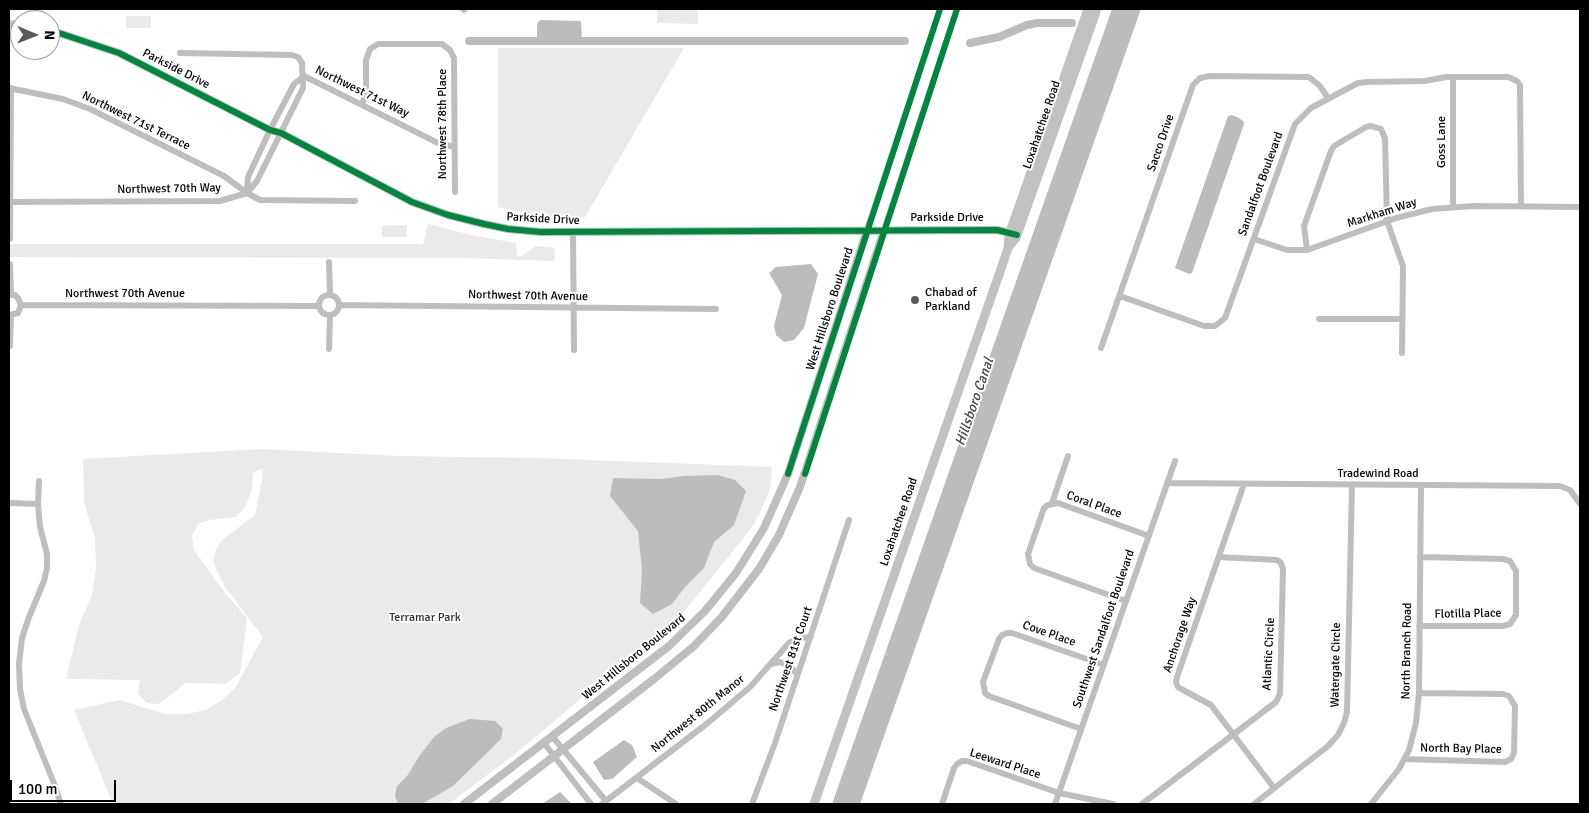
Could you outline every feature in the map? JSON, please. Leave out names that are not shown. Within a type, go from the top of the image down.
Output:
[{"type":"main road","name":"Loxahatchee Road","points":[[1013,234],[1088,9]]},
{"type":"main road","name":"Loxahatchee Road","points":[[814,804],[1008,248],[1097,9]]},
{"type":"street","name":"West Hillsboro Boulevard","points":[[464,804],[686,631],[721,593],[751,550],[776,503],[788,474],[940,9]]},
{"type":"street","points":[[492,804],[674,663],[702,638],[737,599],[767,557],[788,517],[800,487],[957,9]]},
{"type":"street","name":"Parkside Drive","points":[[60,33],[119,53],[270,130],[281,133],[412,202],[448,215],[508,229],[541,232],[997,230],[1013,234]]},
{"type":"street","name":"Northwest 78th Place","points":[[362,105],[366,92],[366,60],[370,49],[378,44],[442,44],[450,50],[454,58],[454,192]]},
{"type":"street","name":"Northwest 71st Way","points":[[180,54],[292,55],[298,57],[302,63],[304,76],[436,142],[454,147]]},
{"type":"street","points":[[247,193],[248,177],[270,130],[290,90],[304,76]]},
{"type":"street","points":[[247,193],[257,182],[300,95],[304,76]]},
{"type":"street","name":"Sacco Drive","points":[[1100,348],[1196,82],[1200,78],[1210,76],[1308,77],[1320,86],[1328,98]]},
{"type":"street","name":"Sandalfoot Boulevard","points":[[1120,296],[1204,326],[1215,326],[1225,318],[1295,124],[1306,111],[1328,98],[1348,88],[1367,82],[1425,81],[1453,76],[1508,76],[1517,81],[1520,85],[1521,206]]},
{"type":"street","name":"Goss Lane","points":[[1453,76],[1453,207]]},
{"type":"street","points":[[10,88],[10,239]]},
{"type":"street","name":"Northwest 71st Terrace","points":[[10,88],[63,99],[90,109],[224,176],[247,193]]},
{"type":"street","points":[[290,90],[300,95]]},
{"type":"street","points":[[1307,250],[1304,226],[1331,151],[1334,146],[1366,127],[1377,127],[1384,133],[1385,138],[1387,221],[1403,266],[1402,352]]},
{"type":"street","points":[[252,167],[262,172]]},
{"type":"street","points":[[247,193],[260,200],[354,201]]},
{"type":"street","name":"Northwest 70th Way","points":[[10,202],[220,201],[247,193]]},
{"type":"street","name":"Markham Way","points":[[1254,239],[1287,250],[1307,250],[1387,221],[1412,214],[1453,207],[1580,207]]},
{"type":"street","points":[[573,232],[574,350]]},
{"type":"street","points":[[329,262],[330,294]]},
{"type":"street","points":[[10,264],[10,295],[18,298],[21,306],[18,312],[10,315],[10,346]]},
{"type":"street","points":[[330,294],[335,297],[339,305],[336,313],[330,316]]},
{"type":"street","points":[[330,294],[320,299],[318,306],[321,312],[330,316]]},
{"type":"street","name":"Northwest 70th Avenue","points":[[339,305],[716,309]]},
{"type":"street","name":"Northwest 70th Avenue","points":[[21,306],[318,306]]},
{"type":"street","points":[[329,349],[330,316]]},
{"type":"street","points":[[1319,318],[1402,319]]},
{"type":"street","points":[[1052,503],[1068,456]]},
{"type":"street","name":"Southwest Sandalfoot Boulevard","points":[[1055,804],[1175,461]]},
{"type":"street","points":[[39,481],[40,527],[47,554],[47,568],[44,581],[22,638],[19,664],[20,689],[24,709],[54,781],[61,804]]},
{"type":"street","name":"Tradewind Road","points":[[1168,483],[1560,486],[1570,490],[1580,504]]},
{"type":"street","name":"Anchorage Way","points":[[1244,484],[1176,682],[1183,690],[1211,705],[1274,788]]},
{"type":"street","name":"Watergate Circle","points":[[1254,804],[1328,746],[1338,735],[1344,723],[1347,712],[1352,485]]},
{"type":"street","name":"North Branch Road","points":[[1371,804],[1385,788],[1404,759],[1414,732],[1419,693],[1420,485]]},
{"type":"street","name":"Coral Place","points":[[1126,602],[1034,568],[1030,564],[1028,554],[1044,508],[1052,503],[1149,536]]},
{"type":"street","points":[[9,504],[38,504]]},
{"type":"street","name":"Northwest 81st Court","points":[[752,804],[775,743],[849,520]]},
{"type":"street","name":"Atlantic Circle","points":[[1142,804],[1276,702],[1280,694],[1282,563],[1277,560],[1219,557]]},
{"type":"street","name":"Flotilla Place","points":[[1419,626],[1503,626],[1510,624],[1516,615],[1516,571],[1510,561],[1503,559],[1420,557]]},
{"type":"street","name":"Cove Place","points":[[1081,729],[989,696],[985,692],[983,682],[1002,635],[1012,633],[1104,665]]},
{"type":"street","name":"Northwest 80th Manor","points":[[604,803],[709,722],[750,687],[789,643],[799,638],[811,637]]},
{"type":"street","points":[[771,664],[780,662],[790,666],[797,674]]},
{"type":"street","name":"North Bay Place","points":[[1404,759],[1506,762],[1511,759],[1514,752],[1515,706],[1509,696],[1502,694],[1419,693]]},
{"type":"street","points":[[552,736],[604,803]]},
{"type":"street","points":[[544,743],[591,804]]},
{"type":"street","name":"Leeward Place","points":[[942,804],[954,768],[962,761],[967,761],[1059,793]]},
{"type":"street","points":[[637,778],[676,804]]},
{"type":"street","points":[[1059,793],[1113,804]]},
{"type":"green space","points":[[657,9],[698,9],[698,24],[657,23]]},
{"type":"green space","points":[[126,16],[151,16],[151,28],[126,28]]},
{"type":"green space","points":[[498,48],[684,48],[585,217],[540,216],[498,207]]},
{"type":"green space","points":[[428,224],[471,235],[516,243],[517,255],[520,257],[536,246],[555,248],[554,261],[460,258],[9,257],[9,244],[423,244]]},
{"type":"green space","points":[[407,225],[407,237],[382,237],[382,226]]},
{"type":"green space","name":"Terramar Park","points":[[262,449],[398,456],[538,458],[772,467],[770,490],[754,525],[670,629],[636,658],[589,692],[515,754],[449,804],[113,804],[74,710],[120,700],[164,714],[187,714],[206,710],[222,700],[236,687],[263,637],[225,587],[213,562],[216,549],[223,539],[255,515],[263,468],[253,473],[252,490],[245,507],[236,517],[209,520],[198,524],[192,536],[194,550],[225,593],[247,618],[240,673],[226,684],[186,683],[159,704],[146,703],[138,693],[140,680],[66,679],[79,625],[92,595],[96,568],[95,539],[84,502],[83,459]]},
{"type":"water","name":"Hillsboro Canal","points":[[1112,9],[1141,9],[860,804],[832,804]]},
{"type":"water","points":[[540,20],[581,21],[582,41],[537,41],[537,24]]},
{"type":"water","points":[[1232,115],[1239,118],[1244,124],[1192,273],[1189,274],[1175,268],[1228,116]]},
{"type":"water","points":[[811,264],[818,274],[804,328],[794,340],[784,342],[776,335],[774,326],[782,295],[769,273],[776,267]]},
{"type":"water","points":[[718,475],[735,480],[746,491],[734,525],[714,542],[704,568],[685,587],[672,604],[653,614],[640,603],[642,570],[638,531],[610,496],[613,478],[661,479]]},
{"type":"water","points":[[470,719],[495,721],[503,729],[501,739],[453,786],[422,804],[398,804],[395,796],[397,786],[407,776],[434,737],[446,728]]},
{"type":"water","points":[[624,740],[632,745],[637,757],[612,779],[604,780],[593,762]]},
{"type":"water","points":[[560,792],[572,804],[542,804]]},
{"type":"waterway","points":[[970,43],[999,37],[1027,25],[1037,23],[1072,23]]},
{"type":"waterway","points":[[469,41],[905,41]]},
{"type":"cycle path","points":[[788,474],[940,9]]},
{"type":"cycle path","points":[[805,474],[957,9]]},
{"type":"cycle path","points":[[60,33],[119,53],[270,130],[281,133],[412,202],[448,215],[484,224],[508,229],[541,232],[997,230],[1017,235]]},
{"type":"place","name":"Chabad of Parkland","points":[[915,300]]}]
